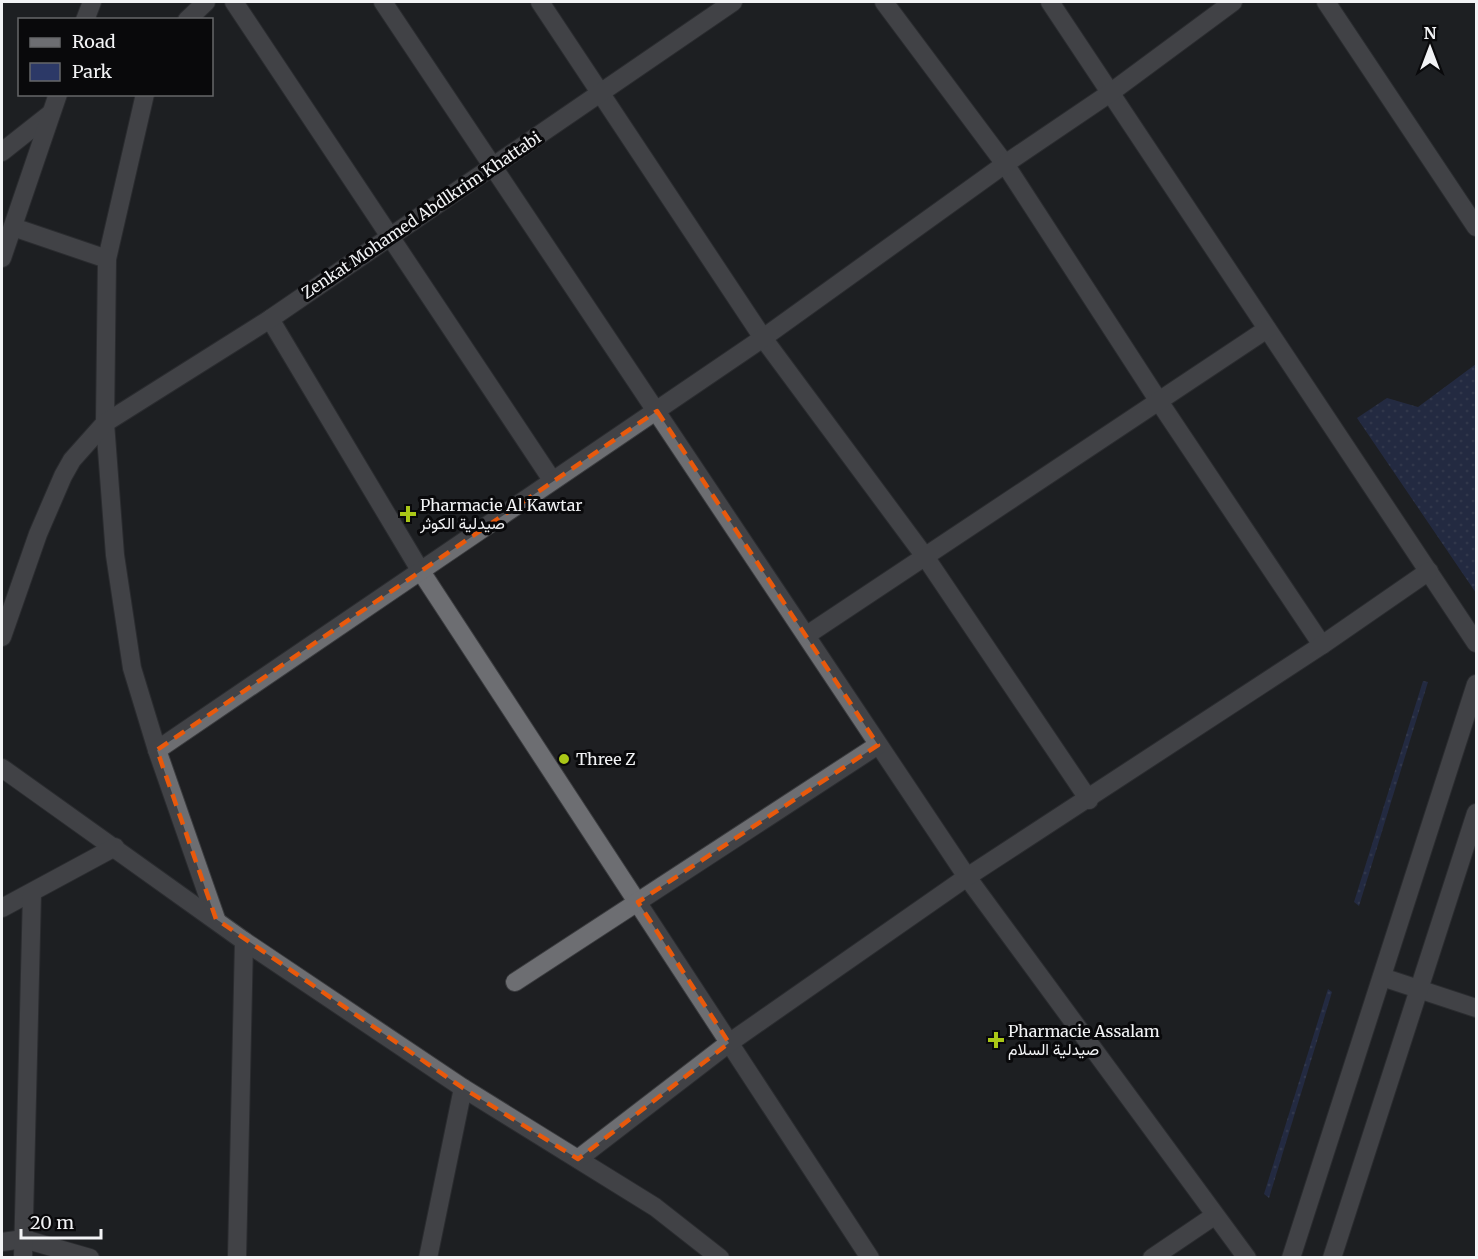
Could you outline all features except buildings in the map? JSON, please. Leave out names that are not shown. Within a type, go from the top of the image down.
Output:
[{"type":"street","points":[[86,18],[92,2]]},
{"type":"street","points":[[189,18],[206,2]]},
{"type":"street","points":[[234,2],[552,480]]},
{"type":"street","points":[[383,2],[967,877],[1214,1216],[1247,1257]]},
{"type":"street","points":[[540,2],[764,338],[926,558],[1089,800]]},
{"type":"street","name":"Zenkat Mohamed Abdlkrim Khattabi","points":[[2,637],[38,534],[63,476],[72,460],[105,423],[270,319],[733,2]]},
{"type":"street","points":[[884,2],[1005,164],[1160,403],[1322,645]]},
{"type":"street","points":[[1050,2],[1476,643]]},
{"type":"street","points":[[157,750],[764,338],[1005,164],[1110,93],[1233,2]]},
{"type":"street","points":[[1326,2],[1476,227]]},
{"type":"street","points":[[2,258],[57,96]]},
{"type":"street","points":[[145,96],[106,259],[105,423],[115,555],[132,668],[157,750],[216,919]]},
{"type":"street","points":[[2,152],[50,114]]},
{"type":"street","points":[[13,227],[106,259]]},
{"type":"street","points":[[270,319],[420,570],[870,1257]]},
{"type":"street","points":[[807,635],[1160,403],[1268,329]]},
{"type":"street","points":[[578,1159],[729,1043],[967,877],[1089,800],[1429,571]]},
{"type":"street","points":[[1291,1257],[1476,684]]},
{"type":"street","points":[[515,982],[878,745]]},
{"type":"street","points":[[2,768],[244,941],[463,1088],[655,1207],[720,1257]]},
{"type":"street","points":[[1332,1257],[1476,813]]},
{"type":"street","points":[[2,908],[115,847]]},
{"type":"street","points":[[23,1248],[32,893]]},
{"type":"street","points":[[237,1257],[244,941]]},
{"type":"street","points":[[1382,977],[1476,1008]]},
{"type":"street","points":[[428,1257],[463,1088]]},
{"type":"street","points":[[1152,1257],[1214,1216]]},
{"type":"street","points":[[2,1242],[23,1248],[90,1257]]},
{"type":"highlighted area","points":[[657,411],[878,745],[638,902],[729,1043],[578,1159],[463,1088],[216,919],[157,750]]},
{"type":"green space","points":[[1476,364],[1476,593],[1357,418],[1387,398],[1418,407]]},
{"type":"green space","points":[[1423,681],[1428,682],[1359,906],[1354,902]]},
{"type":"green space","points":[[1328,989],[1332,992],[1269,1198],[1264,1194]]},
{"type":"place","name":"Pharmacie Al Kawtar صيدلية الكوثر","points":[[408,514]]},
{"type":"place","name":"Three Z","points":[[564,759]]},
{"type":"place","name":"Pharmacie Assalam صيدلية السلام","points":[[996,1040]]}]
